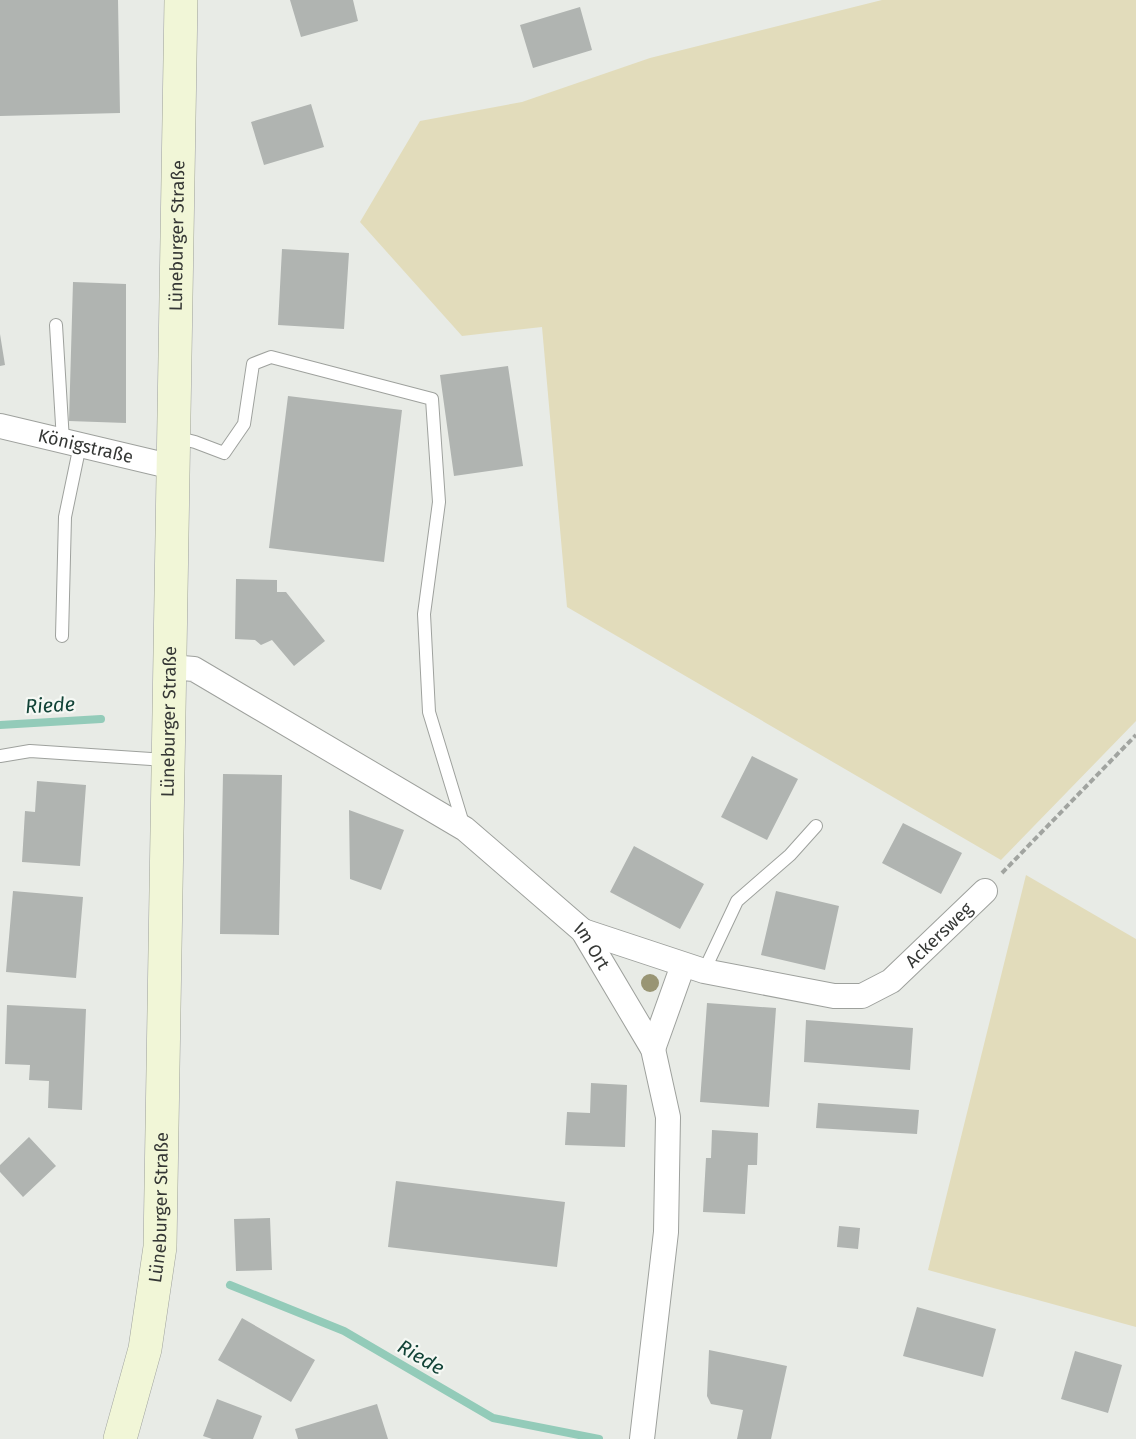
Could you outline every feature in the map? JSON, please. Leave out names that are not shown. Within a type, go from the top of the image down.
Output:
[{"type":"main road","name":"Lüneburger Straße","points":[[120,1439],[146,1349],[160,1247],[181,0]]},
{"type":"street","name":"Königstraße","points":[[0,426],[71,443],[173,452]]},
{"type":"street","name":"Im Ort","points":[[170,667],[194,669],[465,829],[584,931],[653,1049],[668,1117],[666,1221],[643,1434]]},
{"type":"street","name":"Ackersweg","points":[[584,931],[693,968],[834,996],[862,996],[891,981],[985,891]]},
{"type":"street","points":[[653,1049],[693,968]]},
{"type":"lane","points":[[56,325],[71,443],[65,517],[62,636]]},
{"type":"lane","points":[[173,452],[195,442],[224,453],[244,424],[254,363],[271,357],[432,399],[439,502],[424,614],[429,712],[465,829]]},
{"type":"lane","points":[[0,756],[30,751],[168,760]]},
{"type":"lane","points":[[693,968],[737,901],[790,855],[816,825]]},
{"type":"path","name":"Ackersweg","points":[[985,891],[1136,735]]},
{"type":"shaded area","points":[[882,0],[1136,0],[1136,721],[1001,860],[567,607],[542,327],[462,336],[360,222],[420,121],[522,102],[650,58]]},
{"type":"shaded area","points":[[1026,875],[1136,939],[1136,1327],[928,1270]]},
{"type":"building","points":[[0,0],[118,0],[120,113],[0,116]]},
{"type":"building","points":[[290,0],[353,0],[358,21],[301,37]]},
{"type":"building","points":[[580,7],[592,50],[533,68],[520,25]]},
{"type":"building","points":[[311,104],[324,147],[264,165],[251,122]]},
{"type":"building","points":[[282,249],[349,253],[344,329],[278,325]]},
{"type":"building","points":[[73,282],[126,284],[126,423],[69,421]]},
{"type":"building","points":[[0,334],[5,365],[0,366]]},
{"type":"building","points":[[508,366],[523,466],[454,476],[440,375]]},
{"type":"building","points":[[288,396],[402,410],[384,562],[269,548]]},
{"type":"building","points":[[236,579],[277,580],[277,592],[286,592],[325,641],[294,666],[272,640],[261,645],[255,640],[235,639]]},
{"type":"building","points":[[752,756],[798,779],[767,840],[721,817]]},
{"type":"building","points":[[223,774],[282,775],[279,935],[220,934]]},
{"type":"building","points":[[37,781],[86,785],[80,866],[22,862],[25,811],[35,812]]},
{"type":"building","points":[[349,810],[404,830],[381,890],[350,879]]},
{"type":"building","points":[[903,823],[962,853],[941,894],[882,863]]},
{"type":"building","points":[[634,846],[704,884],[680,929],[610,892]]},
{"type":"building","points":[[13,891],[83,897],[76,978],[6,972]]},
{"type":"building","points":[[776,891],[839,906],[825,970],[761,955]]},
{"type":"building","points":[[707,1003],[776,1008],[769,1107],[700,1102]]},
{"type":"building","points":[[7,1005],[86,1009],[82,1110],[48,1108],[49,1081],[29,1080],[30,1065],[5,1064]]},
{"type":"building","points":[[806,1020],[913,1028],[910,1070],[804,1062]]},
{"type":"building","points":[[591,1083],[627,1085],[625,1147],[565,1145],[567,1112],[590,1113]]},
{"type":"building","points":[[818,1103],[919,1110],[917,1134],[816,1128]]},
{"type":"building","points":[[712,1130],[758,1133],[757,1165],[748,1165],[745,1214],[703,1212],[706,1158],[711,1158]]},
{"type":"building","points":[[29,1137],[56,1166],[23,1197],[0,1172],[0,1165]]},
{"type":"building","points":[[396,1181],[565,1202],[557,1267],[388,1247]]},
{"type":"building","points":[[270,1218],[272,1270],[236,1271],[234,1219]]},
{"type":"building","points":[[839,1226],[860,1228],[858,1249],[837,1247]]},
{"type":"building","points":[[917,1307],[996,1329],[983,1377],[903,1356]]},
{"type":"building","points":[[242,1318],[315,1360],[291,1402],[218,1360]]},
{"type":"building","points":[[709,1350],[787,1366],[771,1439],[737,1439],[743,1410],[711,1404],[707,1396]]},
{"type":"building","points":[[1075,1351],[1122,1365],[1108,1413],[1061,1399]]},
{"type":"building","points":[[217,1399],[262,1416],[253,1439],[212,1439],[203,1436]]},
{"type":"building","points":[[377,1404],[388,1439],[298,1439],[295,1429]]},
{"type":"waterway","name":"Riede","points":[[0,725],[101,719]]},
{"type":"waterway","name":"Riede","points":[[230,1285],[344,1331],[493,1418],[599,1439]]}]
